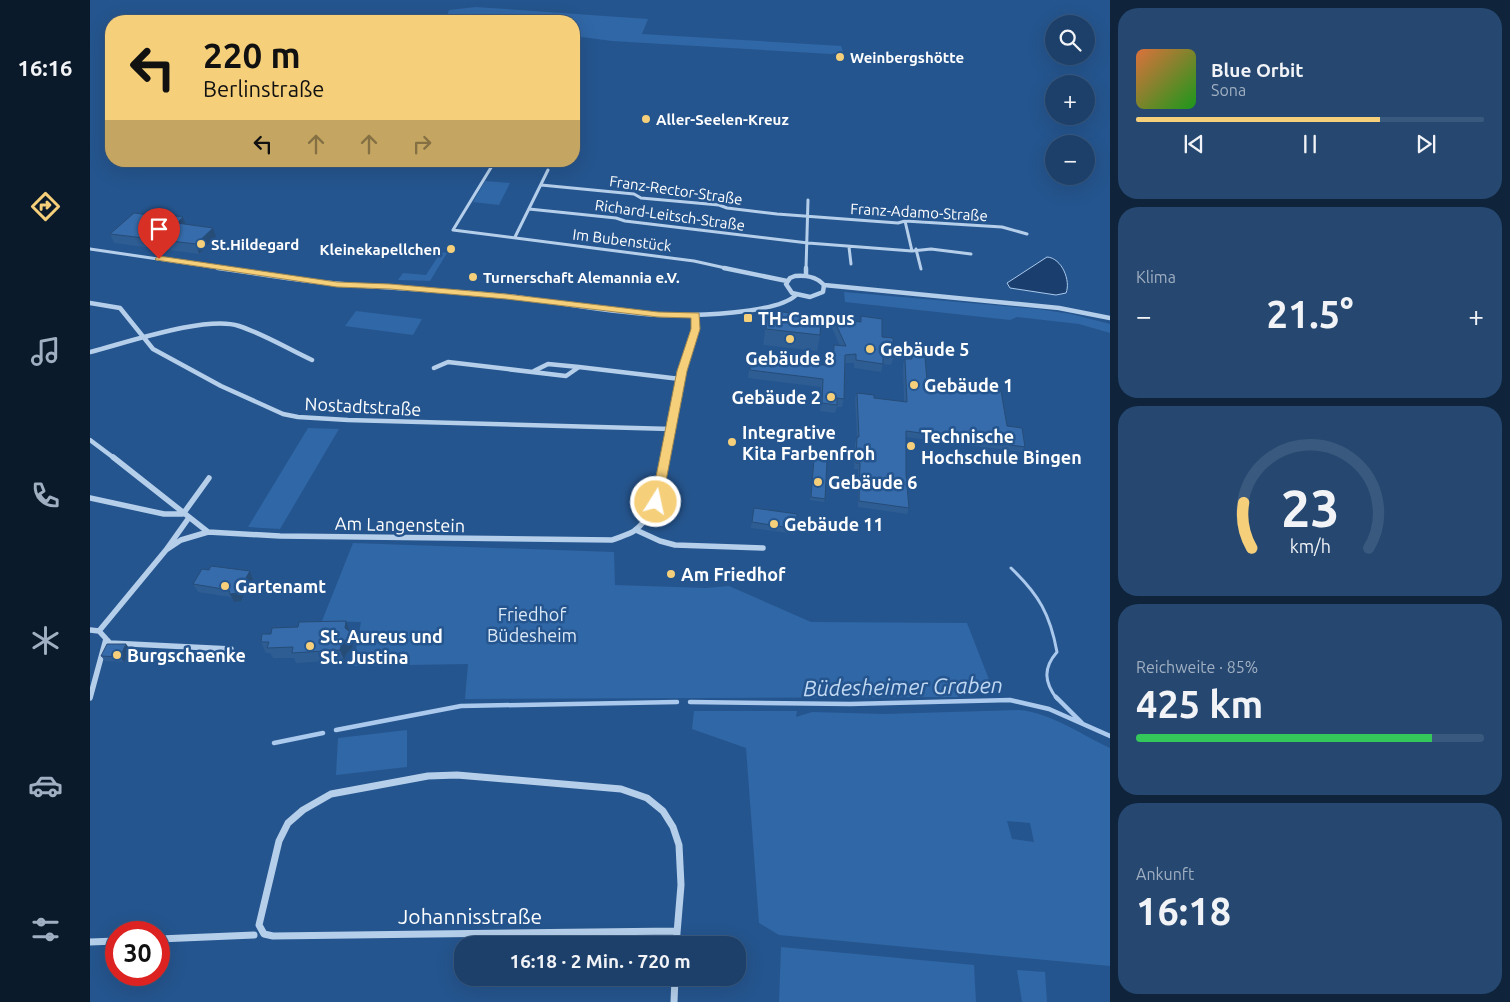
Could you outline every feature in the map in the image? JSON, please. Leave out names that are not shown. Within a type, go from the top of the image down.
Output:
[{"type":"street","name":"Im Bubenstück","points":[[491,167],[453,230],[694,260],[787,281]]},
{"type":"street","points":[[515,238],[548,170]]},
{"type":"street","name":"Franz-Rector-Straße","points":[[541,185],[634,194],[641,198],[719,205],[727,208],[808,217]]},
{"type":"street","points":[[806,276],[808,200]]},
{"type":"street","name":"Richard-Leitsch-Straße","points":[[529,209],[616,218],[625,221],[808,243],[849,247],[947,250],[970,254]]},
{"type":"street","name":"Franz-Adamo-Straße","points":[[808,217],[1002,227],[1027,234]]},
{"type":"street","points":[[905,221],[922,269]]},
{"type":"street","points":[[849,247],[851,264]]},
{"type":"street","points":[[90,249],[327,283],[506,296],[658,315],[728,313],[777,305],[790,301],[796,295]]},
{"type":"street","points":[[824,286],[823,292],[816,296],[796,295],[789,290],[787,281],[795,276],[806,276],[818,279],[824,286],[1059,308],[1110,318]]},
{"type":"street","name":"Nostadtstraße","points":[[90,303],[120,308],[153,349],[221,386],[267,408],[298,417],[414,423],[671,429]]},
{"type":"street","name":"Am Langenstein","points":[[166,550],[181,540],[208,532],[280,536],[597,541],[612,540],[636,530],[648,517],[656,502],[680,379],[695,329],[696,315]]},
{"type":"street","points":[[90,352],[197,324],[231,324],[246,328],[312,360]]},
{"type":"street","points":[[434,368],[448,362],[566,376],[579,367]]},
{"type":"street","points":[[534,372],[548,364],[680,379]]},
{"type":"street","points":[[90,440],[120,461],[188,519],[208,532]]},
{"type":"street","points":[[183,514],[209,478]]},
{"type":"street","points":[[90,498],[164,514],[183,514]]},
{"type":"street","points":[[99,631],[166,550],[188,519]]},
{"type":"street","points":[[636,530],[660,541],[675,545],[763,548]]},
{"type":"street","points":[[90,630],[99,631],[110,643],[231,649]]},
{"type":"street","points":[[90,698],[92,684],[106,639]]},
{"type":"street","name":"Johannisstraße","points":[[457,775],[621,789],[646,798],[662,809],[673,825],[679,844],[681,874],[676,932],[273,936],[264,934],[259,925],[279,841],[288,823],[302,810],[331,794],[345,790],[428,776],[457,775]]},
{"type":"street","points":[[170,939],[254,935]]},
{"type":"street","points":[[90,942],[105,941]]},
{"type":"street","points":[[674,1002],[675,986]]},
{"type":"green space","points":[[476,7],[648,19],[642,34],[841,46],[843,52],[831,54],[612,41],[580,37],[580,15],[447,15],[449,10]]},
{"type":"green space","points":[[485,181],[510,183],[499,205],[473,202]]},
{"type":"green space","points":[[441,252],[447,253],[430,281],[398,280],[403,273],[426,275]]},
{"type":"green space","points":[[844,292],[1038,309],[1071,314],[1110,324],[1110,333],[1079,324],[1017,317],[1010,320],[845,302]]},
{"type":"green space","points":[[356,311],[422,319],[413,335],[345,326]]},
{"type":"green space","points":[[308,428],[339,429],[280,529],[248,527]]},
{"type":"green space","name":"Friedhof Büdesheim","points":[[353,543],[614,552],[615,585],[706,588],[729,586],[811,622],[967,623],[990,682],[966,683],[957,689],[958,697],[465,699],[468,664],[353,666],[361,622],[322,621]]},
{"type":"green space","points":[[1020,710],[1043,715],[1055,720],[1110,748],[1110,966],[779,935],[759,923],[746,748],[692,729],[694,711],[797,711],[796,717],[812,712],[884,714]],"holes":[[[1007,821],[1030,823],[1034,842],[1012,839]]]},
{"type":"green space","points":[[407,730],[407,767],[336,775],[338,738]]},
{"type":"green space","points":[[781,947],[974,965],[976,1002],[779,1002]]},
{"type":"green space","points":[[1017,970],[1045,972],[1047,1002],[1022,1002]]},
{"type":"shaded area","points":[[1047,257],[1057,261],[1064,271],[1067,282],[1066,293],[1056,295],[1010,288],[1007,283]]},
{"type":"building","points":[[134,213],[183,217],[177,223],[213,228],[196,244],[110,234]]},
{"type":"building","points":[[768,310],[821,317],[820,335],[766,329]]},
{"type":"building","points":[[861,316],[882,319],[882,337],[893,338],[894,357],[883,356],[883,364],[856,360],[856,354],[845,355],[844,399],[837,398],[837,405],[822,403],[823,379],[750,370],[751,357],[833,366],[834,345],[846,346],[833,318],[861,322]]},
{"type":"building","points":[[912,356],[925,357],[927,381],[1001,391],[1007,426],[1022,428],[1025,447],[906,431],[906,474],[909,508],[859,501],[860,463],[856,463],[857,437],[859,437],[857,393],[874,395],[874,398],[907,402],[905,359],[912,359]]},
{"type":"building","name":"Gebäude 6","points":[[814,459],[827,461],[825,499],[811,497]]},
{"type":"building","name":"Gebäude 11","points":[[754,508],[797,514],[796,529],[752,522]]},
{"type":"building","points":[[211,566],[250,571],[237,593],[230,594],[229,590],[193,584],[202,569],[209,570]]},
{"type":"building","points":[[346,621],[345,628],[350,632],[348,638],[342,643],[340,650],[292,653],[293,647],[267,648],[269,642],[261,642],[262,634],[271,634],[272,628],[298,627],[299,622]]},
{"type":"building","points":[[107,644],[126,644],[120,657],[101,656]]},
{"type":"waterway","points":[[1011,568],[1036,596],[1051,627],[1057,652],[1049,664],[1047,675],[1050,687],[1057,699]]},
{"type":"waterway","points":[[1056,697],[1082,723]]},
{"type":"waterway","name":"Büdesheimer Graben","points":[[690,702],[850,704],[1010,700],[1049,709],[1110,736]]},
{"type":"waterway","name":"Büdesheimer Graben","points":[[336,730],[461,706],[677,702]]},
{"type":"waterway","name":"Büdesheimer Graben","points":[[274,743],[323,733]]},
{"type":"place","name":"Weinbergshötte","points":[[840,57]]},
{"type":"place","name":"Aller-Seelen-Kreuz","points":[[646,119]]},
{"type":"place","name":"St.Hildegard","points":[[201,244]]},
{"type":"place","name":"Kleinekapellchen","points":[[451,249]]},
{"type":"place","name":"Turnerschaft Alemannia e.V.","points":[[473,277]]},
{"type":"place","name":"TH-Campus","points":[[748,318]]},
{"type":"place","name":"Gebäude 8","points":[[790,339]]},
{"type":"place","name":"Gebäude 5","points":[[870,349]]},
{"type":"place","name":"Gebäude 1","points":[[914,385]]},
{"type":"place","name":"Gebäude 2","points":[[831,397]]},
{"type":"place","name":"Integrative Kita Farbenfroh","points":[[732,442]]},
{"type":"place","name":"Technische Hochschule Bingen","points":[[911,446]]},
{"type":"place","name":"Gebäude 6","points":[[818,482]]},
{"type":"place","name":"Gebäude 11","points":[[774,524]]},
{"type":"place","name":"Am Friedhof","points":[[671,574]]},
{"type":"place","name":"Gartenamt","points":[[225,586]]},
{"type":"place","name":"St. Aureus und St. Justina","points":[[310,646]]},
{"type":"place","name":"Burgschaenke","points":[[117,655]]},
{"type":"route","points":[[159,259],[337,284],[368,287],[390,286],[506,296],[658,315],[696,315],[695,329],[682,371],[656,502]]}]
